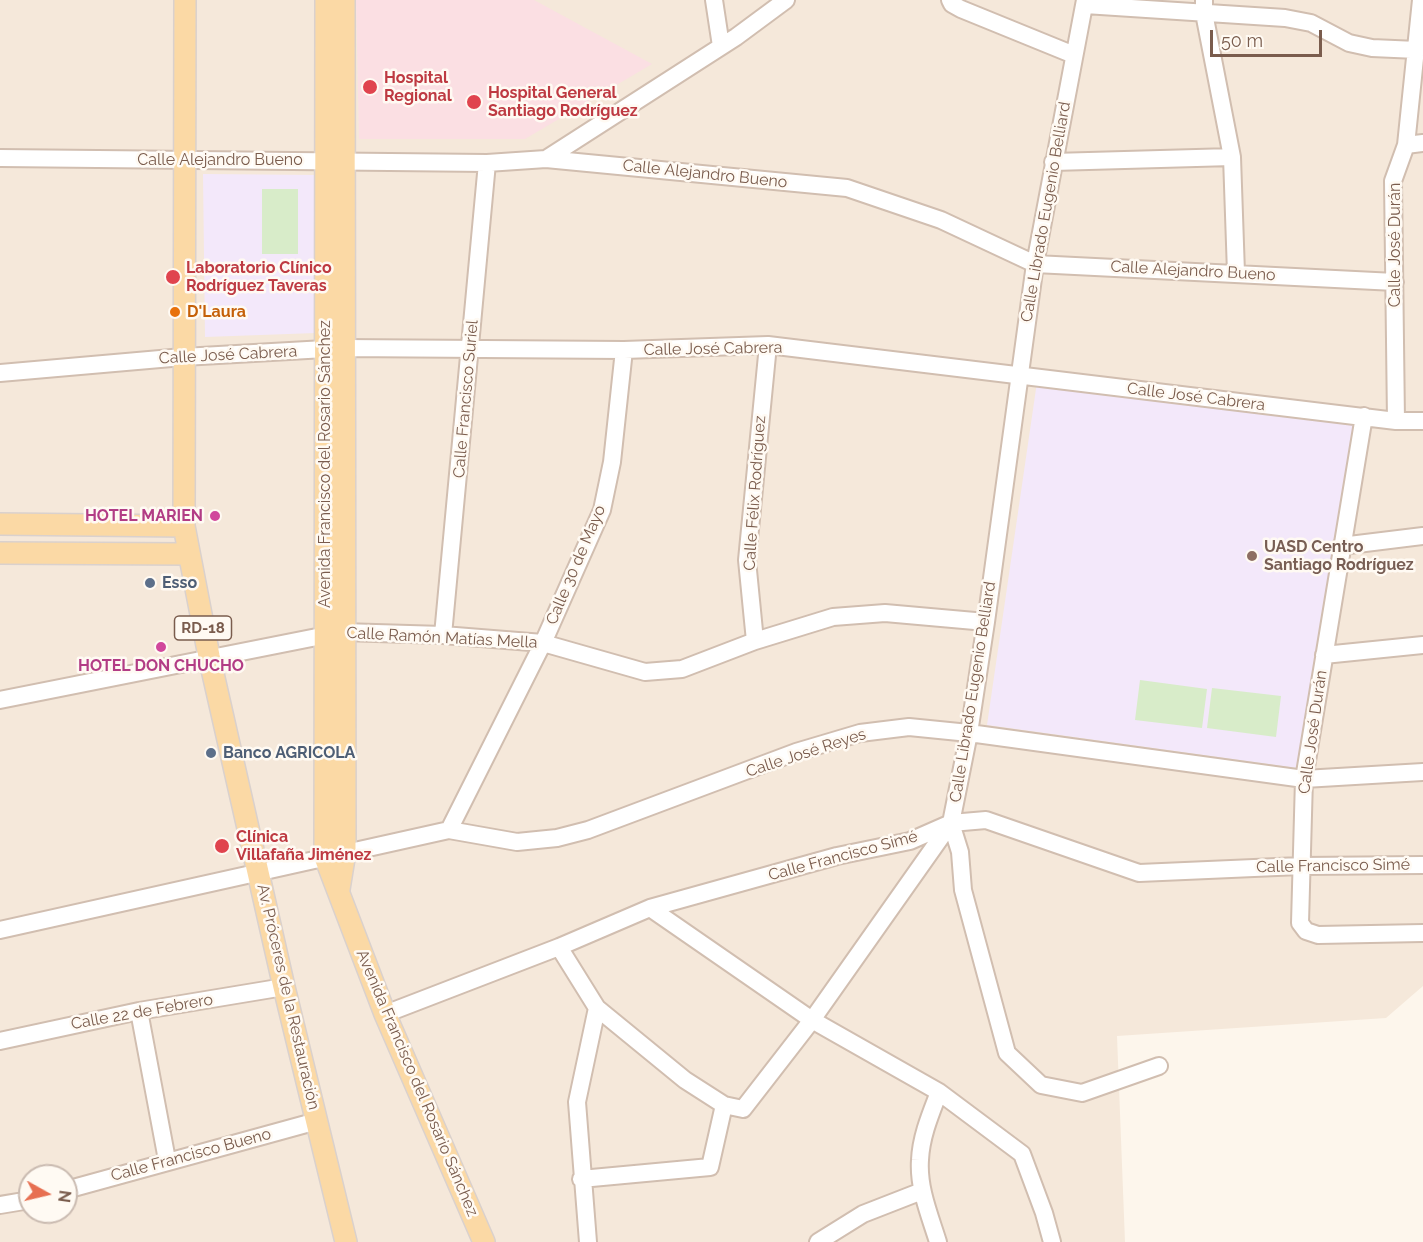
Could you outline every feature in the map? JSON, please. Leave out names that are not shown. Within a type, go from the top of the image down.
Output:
[{"type":"main road","name":"Av. Próceres de la Restauración","points":[[185,0],[184,526],[209,656],[284,987],[346,1242]]},
{"type":"main road","name":"Avenida Francisco del Rosario Sánchez","points":[[327,0],[335,161],[333,633],[335,854],[339,890],[385,1014],[484,1242]]},
{"type":"main road","name":"Avenida Francisco del Rosario Sánchez","points":[[335,161],[344,0]]},
{"type":"main road","points":[[0,524],[184,526]]},
{"type":"main road","points":[[0,553],[188,554]]},
{"type":"street","points":[[714,0],[721,46]]},
{"type":"street","points":[[546,159],[721,46],[786,0]]},
{"type":"street","points":[[950,0],[952,4],[962,9],[1074,55]]},
{"type":"street","name":"Calle José Durán","points":[[1396,421],[1393,181],[1406,145],[1421,0]]},
{"type":"street","points":[[1085,2],[1204,6],[1311,23],[1349,43],[1372,48],[1417,50]]},
{"type":"street","name":"Calle Librado Eugenio Belliard","points":[[724,1105],[744,1109],[812,1020],[951,823],[969,733],[986,622],[1035,264],[1085,2]]},
{"type":"street","points":[[1204,6],[1232,157],[1236,273]]},
{"type":"street","points":[[1406,145],[1423,143]]},
{"type":"street","points":[[1053,162],[1232,157]]},
{"type":"street","name":"Calle Alejandro Bueno","points":[[0,158],[487,163],[546,159],[847,188],[941,220],[1035,264],[1395,282]]},
{"type":"street","name":"Calle Francisco Suriel","points":[[443,635],[487,163]]},
{"type":"street","name":"Calle José Cabrera","points":[[0,373],[183,357],[335,349],[624,350],[768,345],[1396,421],[1423,421]]},
{"type":"street","name":"Calle Félix Rodríguez","points":[[755,641],[747,560],[768,345]]},
{"type":"street","name":"Calle 30 de Mayo","points":[[449,830],[543,643],[602,510],[612,462],[624,350]]},
{"type":"street","name":"Calle José Durán","points":[[1364,416],[1304,778],[1300,922],[1306,931],[1318,935],[1423,933]]},
{"type":"street","points":[[1341,546],[1423,536]]},
{"type":"street","name":"Calle Ramón Matías Mella","points":[[0,700],[209,656],[333,633],[443,635],[543,643],[645,672],[682,669],[755,641],[833,617],[885,613],[986,622]]},
{"type":"street","points":[[1324,655],[1423,645]]},
{"type":"street","name":"Calle José Reyes","points":[[0,930],[449,830],[517,843],[557,838],[588,830],[796,752],[860,733],[909,727],[1304,778],[1423,772]]},
{"type":"street","name":"Calle Francisco Simé","points":[[385,1014],[560,947],[650,908],[837,856],[910,841],[951,823],[986,820],[1139,873],[1300,866],[1423,865]]},
{"type":"street","points":[[951,823],[960,852],[966,901],[1007,1053],[1041,1085],[1082,1092],[1159,1066]]},
{"type":"street","points":[[650,908],[812,1020],[939,1092],[1022,1154],[1052,1242]]},
{"type":"street","points":[[560,947],[597,1008],[685,1080],[724,1105],[710,1167],[581,1179]]},
{"type":"street","name":"Calle 22 de Febrero","points":[[0,1041],[139,1011],[284,987]]},
{"type":"street","points":[[588,1242],[581,1179],[577,1102],[597,1008]]},
{"type":"street","points":[[139,1011],[167,1160]]},
{"type":"street","points":[[938,1242],[922,1191],[920,1160],[926,1129],[939,1092]]},
{"type":"street","name":"Calle Francisco Bueno","points":[[78,1186],[167,1160],[317,1121]]},
{"type":"street","points":[[818,1242],[863,1214],[922,1191]]},
{"type":"street","points":[[0,1205],[18,1202]]},
{"type":"shaded area","points":[[0,0],[1423,0],[1423,986],[1386,1018],[1117,1036],[1125,1242],[0,1242]]},
{"type":"shaded area","name":"Hospital General Santiago Rodríguez","points":[[356,0],[534,0],[652,64],[525,139],[359,139]]},
{"type":"shaded area","points":[[203,174],[319,175],[316,333],[205,337]]},
{"type":"shaded area","points":[[1037,382],[1354,422],[1297,768],[987,725]]},
{"type":"green space","points":[[262,189],[298,189],[298,254],[262,254]]},
{"type":"green space","points":[[1140,680],[1207,689],[1202,728],[1135,720]]},
{"type":"green space","points":[[1212,688],[1281,696],[1276,737],[1207,728]]},
{"type":"place","name":"Hospital Regional","points":[[370,87]]},
{"type":"place","name":"Hospital General Santiago Rodríguez","points":[[474,102]]},
{"type":"place","name":"Laboratorio Clínico Rodríguez Taveras","points":[[173,277]]},
{"type":"place","name":"D'Laura","points":[[175,312]]},
{"type":"place","name":"HOTEL MARIEN","points":[[215,516]]},
{"type":"place","name":"UASD Centro Santiago Rodríguez","points":[[1252,556]]},
{"type":"place","name":"Esso","points":[[150,583]]},
{"type":"place","name":"HOTEL DON CHUCHO","points":[[161,647]]},
{"type":"place","name":"Banco AGRICOLA","points":[[211,753]]},
{"type":"place","name":"Clínica Villafaña Jiménez","points":[[222,846]]}]
